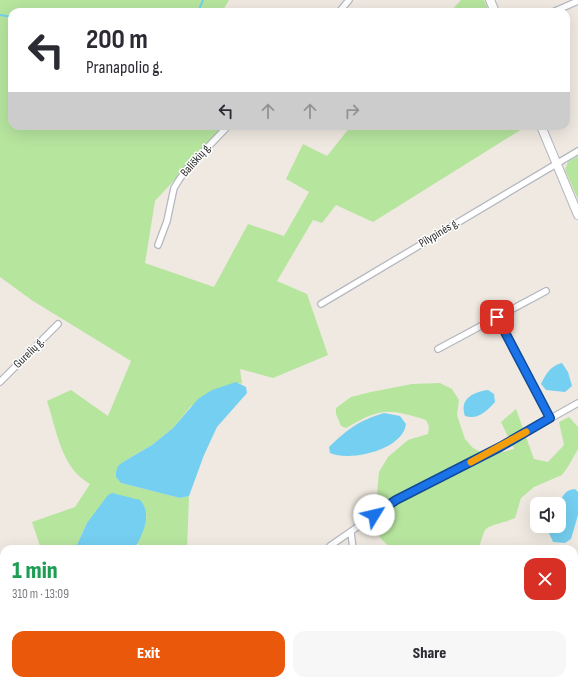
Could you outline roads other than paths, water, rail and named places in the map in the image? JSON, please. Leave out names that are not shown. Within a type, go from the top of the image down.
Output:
[{"type":"main road","points":[[543,130],[578,215]]},
{"type":"street","points":[[342,8],[349,0]]},
{"type":"street","points":[[562,8],[578,1]]},
{"type":"street","name":"Bališkių g.","points":[[158,245],[167,222],[174,188],[178,180],[195,159],[224,130]]},
{"type":"street","name":"Pilypinės g.","points":[[321,304],[578,151]]},
{"type":"street","points":[[438,349],[546,291]]},
{"type":"street","points":[[497,317],[550,418]]},
{"type":"street","name":"Gurelių g.","points":[[0,382],[58,324]]},
{"type":"street","points":[[332,545],[396,500],[500,447],[578,402]]},
{"type":"street","points":[[351,532],[353,545]]},
{"type":"water","points":[[562,363],[568,372],[572,386],[565,392],[546,390],[541,384],[545,377],[551,368]]},
{"type":"water","points":[[236,382],[246,387],[247,393],[217,427],[204,455],[189,496],[180,498],[121,483],[116,477],[118,466],[152,445],[173,428],[198,399],[212,390]]},
{"type":"water","points":[[488,390],[494,394],[495,402],[478,416],[465,416],[464,405],[469,397]]},
{"type":"water","points":[[384,413],[400,416],[406,424],[403,433],[396,441],[374,452],[362,455],[350,456],[330,453],[329,447],[348,430],[367,419]]},
{"type":"water","points":[[575,489],[578,492],[578,515],[571,539],[565,543],[553,542],[549,533],[566,533],[566,497],[563,497],[569,490]]},
{"type":"water","points":[[112,493],[140,500],[144,505],[146,511],[146,523],[137,545],[77,545],[87,523],[108,495]]},
{"type":"waterway","points":[[200,8],[203,0]]},
{"type":"waterway","points":[[0,15],[8,16]]}]
